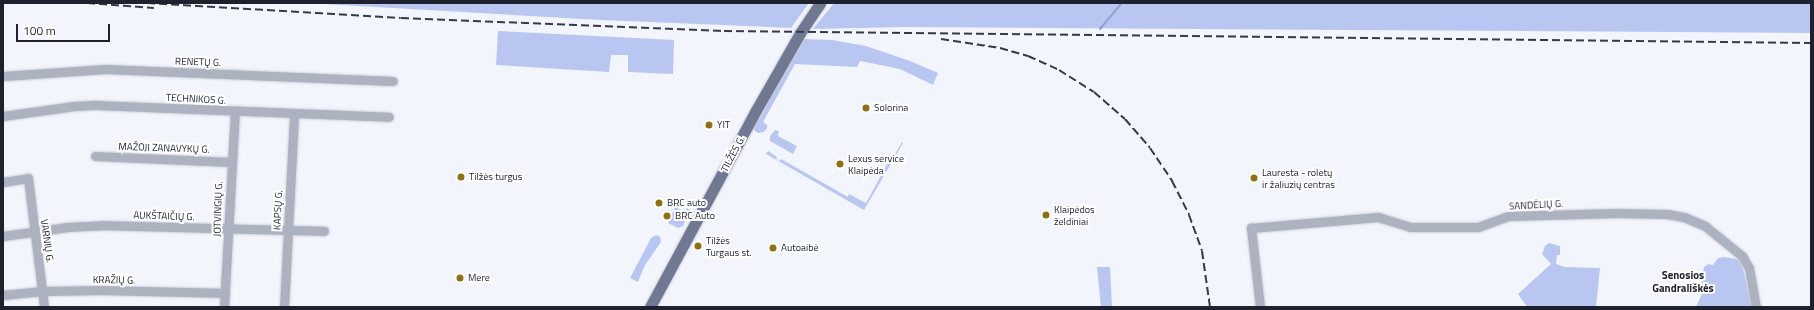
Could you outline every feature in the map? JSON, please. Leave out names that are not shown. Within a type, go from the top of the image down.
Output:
[{"type":"main road","name":"TILŽĖS G.","points":[[650,307],[800,33],[820,3]]},
{"type":"street","name":"RENETŲ G.","points":[[3,76],[106,69],[393,81]]},
{"type":"street","name":"TECHNIKOS G.","points":[[3,116],[96,105],[389,117]]},
{"type":"street","name":"JOTVINGIŲ G.","points":[[224,307],[235,111]]},
{"type":"street","name":"KAPSŲ G.","points":[[284,307],[294,114]]},
{"type":"street","name":"MAŽOJI ZANAVYKŲ G.","points":[[95,156],[231,162]]},
{"type":"street","name":"VARNIŲ G.","points":[[3,182],[28,178],[44,307]]},
{"type":"street","name":"SANDĖLIŲ G.","points":[[1260,307],[1251,228],[1378,217],[1411,227],[1478,227],[1508,216],[1617,213],[1668,214],[1684,217],[1705,226],[1742,256],[1749,268],[1756,307]]},
{"type":"street","name":"AUKŠTAIČIŲ G.","points":[[3,236],[67,227],[102,225],[324,232]]},
{"type":"street","name":"KRAŽIŲ G.","points":[[3,295],[43,291],[103,290],[225,293]]},
{"type":"shaded area","points":[[306,3],[809,3],[791,28],[601,20]]},
{"type":"shaded area","points":[[834,3],[1811,3],[1811,33],[907,27],[813,29]]},
{"type":"shaded area","points":[[498,31],[674,40],[673,74],[628,72],[628,55],[611,55],[609,72],[496,65]]},
{"type":"shaded area","points":[[803,39],[832,40],[866,46],[910,61],[938,73],[933,85],[900,69],[860,61],[857,67],[795,64],[763,122],[767,125],[767,128],[764,132],[758,133],[754,130],[754,125],[762,115],[773,90]]},
{"type":"shaded area","points":[[775,130],[779,131],[778,136],[797,146],[793,154],[770,141],[770,136]]},
{"type":"shaded area","points":[[902,142],[903,143],[864,210],[766,154],[768,151],[777,157],[776,159],[779,161],[781,159],[848,197],[849,194],[866,203],[889,161],[891,161]]},
{"type":"shaded area","points":[[675,207],[685,212],[687,208],[690,210],[683,226],[678,228],[668,223]]},
{"type":"shaded area","points":[[656,235],[660,237],[661,242],[645,265],[638,282],[630,278],[651,238]]},
{"type":"shaded area","points":[[1549,243],[1560,246],[1560,255],[1557,255],[1556,264],[1565,267],[1600,268],[1596,307],[1528,307],[1525,304],[1518,294],[1551,264],[1542,254],[1545,246]]},
{"type":"shaded area","points":[[1725,257],[1741,260],[1752,307],[1696,307],[1705,287],[1701,285],[1704,267],[1708,264],[1713,265],[1718,258]]},
{"type":"shaded area","points":[[1097,267],[1110,267],[1112,307],[1101,307]]},
{"type":"waterway","points":[[1100,29],[1122,3]]},
{"type":"railway","points":[[87,3],[154,8]]},
{"type":"railway","points":[[147,3],[401,18],[724,31],[1811,43]]},
{"type":"railway","points":[[941,39],[1000,48],[1028,56],[1059,70],[1094,92],[1125,119],[1150,148],[1172,181],[1189,215],[1202,251],[1210,307]]},
{"type":"place","name":"Solorina","points":[[866,108]]},
{"type":"place","name":"YIT","points":[[709,125]]},
{"type":"place","name":"Lexus service Klaipėda","points":[[840,164]]},
{"type":"place","name":"Tilžės turgus","points":[[461,177]]},
{"type":"place","name":"Lauresta - roletų ir žaliuzių centras","points":[[1254,178]]},
{"type":"place","name":"BRC auto","points":[[659,203]]},
{"type":"place","name":"Klaipėdos želdiniai","points":[[1046,215]]},
{"type":"place","name":"BRC Auto","points":[[667,216]]},
{"type":"place","name":"Tilžės Turgaus st.","points":[[698,246]]},
{"type":"place","name":"Autoaibė","points":[[773,248]]},
{"type":"place","name":"Mere","points":[[460,278]]},
{"type":"district","name":"Senosios Gandrališkės","points":[[1683,282]]}]
